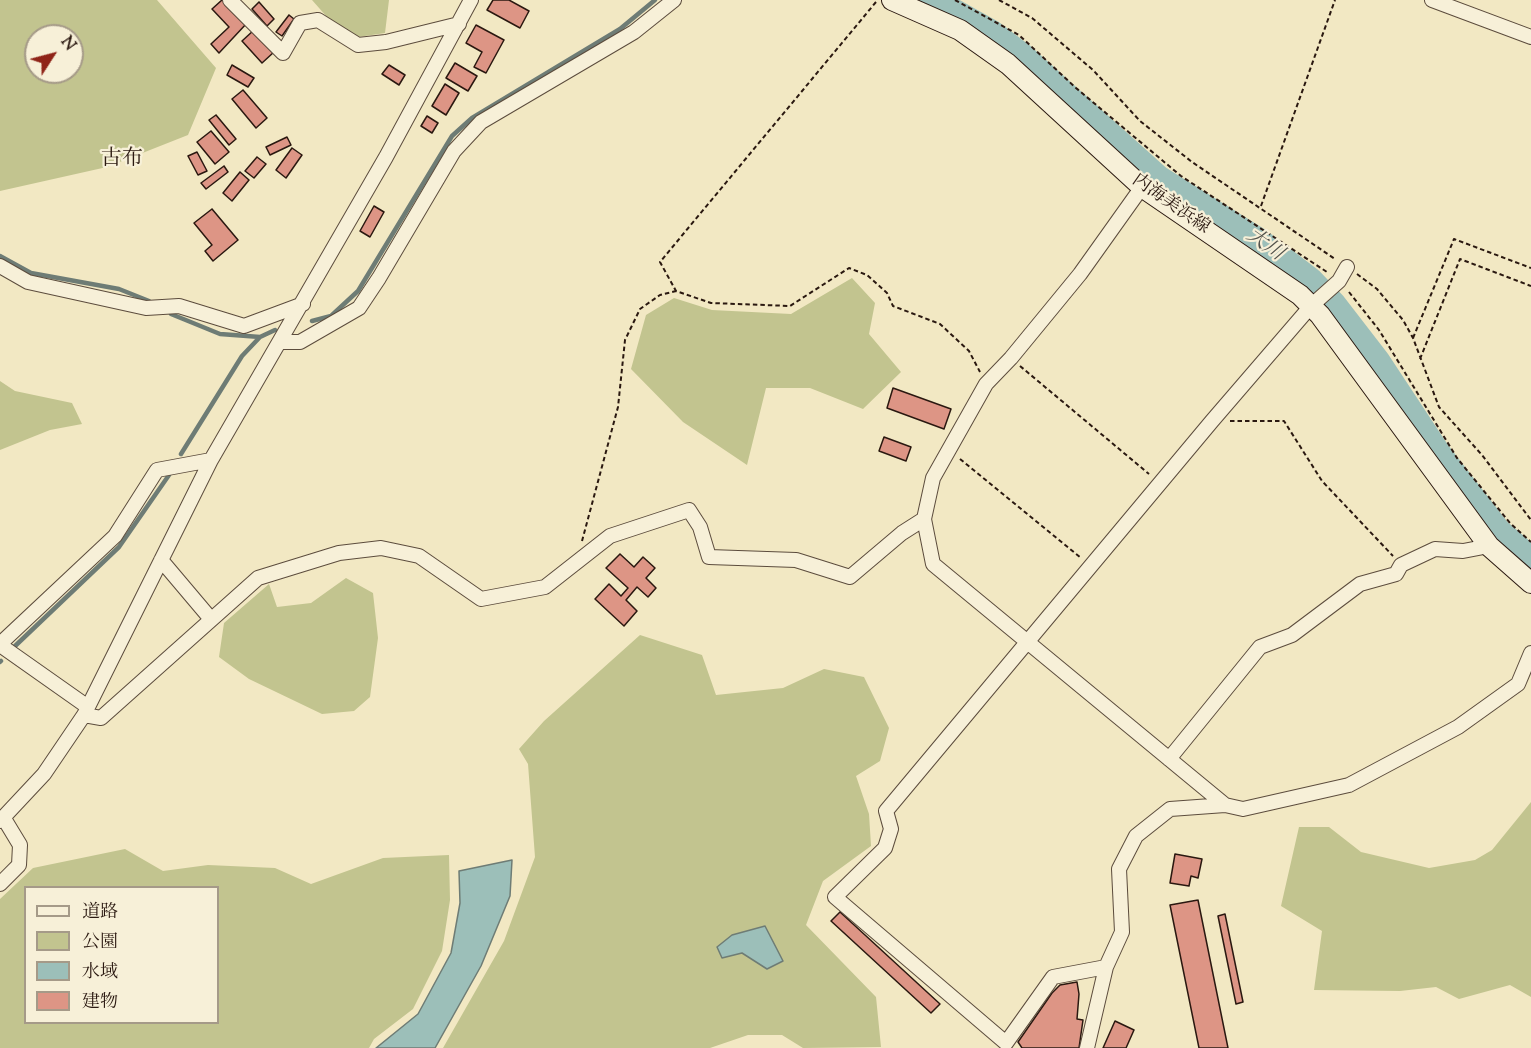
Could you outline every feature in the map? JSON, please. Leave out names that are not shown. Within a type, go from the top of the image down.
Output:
[{"type":"main road","name":"内海美浜線","points":[[892,0],[960,30],[1008,64],[1142,187],[1270,272],[1311,306],[1490,546],[1531,583]]},
{"type":"street","points":[[230,0],[283,53],[300,23],[318,20],[358,45],[386,42],[459,24]]},
{"type":"street","points":[[0,884],[19,865],[20,845],[2,819],[44,774],[86,711],[211,460],[303,304],[471,0]]},
{"type":"street","points":[[281,342],[300,342],[358,308],[380,278],[454,151],[480,122],[633,32],[674,0]]},
{"type":"street","points":[[1432,0],[1531,37]]},
{"type":"street","points":[[1142,187],[1080,274],[1011,358],[986,384],[933,478],[924,519],[933,564],[1225,805]]},
{"type":"street","points":[[0,266],[28,282],[146,308],[179,306],[244,326],[303,304]]},
{"type":"street","points":[[1106,967],[1053,977],[1006,1043],[835,897],[885,848],[891,829],[886,811],[1212,421],[1311,306],[1339,280],[1347,267]]},
{"type":"street","points":[[211,460],[157,470],[115,536],[0,644],[86,711],[100,718],[210,618],[258,578],[339,553],[381,548],[419,556],[481,599],[545,587],[610,536],[689,510],[700,528],[709,557],[796,560],[850,577],[902,532],[924,519]]},
{"type":"street","points":[[1169,759],[1260,647],[1292,634],[1360,584],[1396,574],[1401,565],[1436,549],[1463,551],[1490,546]]},
{"type":"street","points":[[161,560],[210,618]]},
{"type":"street","points":[[1086,1048],[1106,967],[1122,932],[1119,869],[1136,836],[1170,809],[1225,805],[1243,809],[1349,785],[1458,727],[1518,684],[1531,653]]},
{"type":"path","points":[[676,291],[660,262],[878,0]]},
{"type":"path","points":[[999,0],[1032,18],[1093,70],[1140,121],[1183,155],[1377,289],[1403,320],[1413,338],[1439,407],[1482,455],[1531,520]]},
{"type":"path","points":[[1260,207],[1335,0]]},
{"type":"path","points":[[1413,338],[1454,239],[1531,268]]},
{"type":"path","points":[[1420,359],[1460,259],[1531,286]]},
{"type":"path","points":[[584,558],[580,548],[618,407],[625,340],[640,309],[660,295],[676,291],[711,303],[790,306],[849,268],[867,274],[887,293],[893,306],[940,324],[969,351],[986,384]]},
{"type":"path","points":[[1011,358],[1160,484]]},
{"type":"path","points":[[1212,421],[1284,421],[1322,481],[1401,565]]},
{"type":"path","points":[[949,450],[1091,567]]},
{"type":"green space","points":[[0,0],[157,0],[216,68],[188,135],[107,167],[0,191]]},
{"type":"green space","points":[[312,0],[389,0],[385,33],[358,37],[327,17]]},
{"type":"green space","points":[[852,278],[875,303],[869,334],[901,372],[863,409],[810,388],[766,388],[747,465],[683,422],[631,369],[646,315],[674,298],[712,310],[791,314]]},
{"type":"green space","points":[[0,381],[15,391],[72,403],[82,424],[50,430],[0,450]]},
{"type":"green space","points":[[346,578],[373,593],[378,638],[370,697],[354,711],[322,714],[249,679],[219,657],[224,623],[269,584],[277,607],[311,603]]},
{"type":"green space","points":[[640,635],[702,655],[716,695],[783,688],[824,669],[864,677],[889,728],[880,761],[856,776],[869,814],[871,846],[823,881],[806,925],[876,997],[881,1047],[803,1048],[782,1035],[748,1035],[710,1048],[443,1048],[504,941],[535,857],[528,764],[519,749],[544,721]]},
{"type":"green space","points":[[1531,802],[1531,997],[1510,985],[1459,999],[1436,987],[1400,991],[1314,990],[1322,931],[1281,906],[1299,827],[1329,827],[1361,852],[1429,868],[1475,860],[1492,850]]},
{"type":"green space","points":[[125,849],[163,871],[208,865],[275,868],[311,884],[383,858],[449,855],[450,900],[442,951],[413,1009],[374,1039],[369,1048],[0,1048],[0,899],[33,868]]},
{"type":"water","points":[[512,860],[510,896],[481,966],[435,1048],[376,1048],[418,1014],[451,953],[460,903],[459,871]]},
{"type":"water","points":[[765,926],[783,961],[767,969],[742,953],[722,958],[717,947],[732,935]]},
{"type":"building","points":[[222,0],[226,0],[247,23],[219,53],[211,44],[229,27],[212,9]]},
{"type":"building","points":[[493,0],[509,0],[529,11],[520,28],[487,10]]},
{"type":"building","points":[[259,2],[274,19],[267,26],[252,9]]},
{"type":"building","points":[[289,15],[294,19],[282,36],[276,32]]},
{"type":"building","points":[[476,25],[504,40],[486,73],[474,67],[482,52],[466,43]]},
{"type":"building","points":[[254,30],[274,52],[262,63],[242,41]]},
{"type":"building","points":[[455,63],[477,76],[468,91],[446,78]]},
{"type":"building","points":[[232,65],[254,78],[248,87],[227,75]]},
{"type":"building","points":[[389,65],[405,75],[399,85],[382,74]]},
{"type":"building","points":[[445,84],[459,93],[446,115],[432,106]]},
{"type":"building","points":[[243,90],[267,118],[256,128],[232,99]]},
{"type":"building","points":[[216,115],[236,139],[229,145],[209,120]]},
{"type":"building","points":[[427,116],[438,123],[432,133],[421,126]]},
{"type":"building","points":[[211,131],[229,152],[215,164],[197,142]]},
{"type":"building","points":[[287,137],[291,145],[270,155],[266,147]]},
{"type":"building","points":[[292,148],[302,155],[286,178],[276,170]]},
{"type":"building","points":[[197,152],[207,171],[198,175],[188,156]]},
{"type":"building","points":[[257,157],[266,164],[254,178],[245,171]]},
{"type":"building","points":[[224,166],[228,172],[206,189],[201,183]]},
{"type":"building","points":[[240,172],[249,180],[232,201],[223,193]]},
{"type":"building","points":[[374,206],[384,212],[370,237],[360,231]]},
{"type":"building","points":[[212,209],[238,240],[213,261],[205,251],[212,245],[194,223]]},
{"type":"building","points":[[893,388],[951,409],[944,429],[887,408]]},
{"type":"building","points":[[884,437],[911,447],[906,461],[879,451]]},
{"type":"building","points":[[620,554],[634,567],[643,557],[655,568],[646,578],[656,588],[648,597],[637,587],[626,600],[637,611],[624,626],[595,599],[609,584],[621,596],[628,588],[606,568]]},
{"type":"building","points":[[1175,854],[1202,859],[1198,878],[1191,876],[1189,886],[1170,883]]},
{"type":"building","points":[[1198,900],[1228,1048],[1199,1048],[1170,905]]},
{"type":"building","points":[[840,912],[940,1004],[931,1013],[831,921]]},
{"type":"building","points":[[1225,914],[1243,1002],[1236,1004],[1218,916]]},
{"type":"building","points":[[1077,982],[1079,994],[1077,1019],[1083,1020],[1079,1048],[1022,1048],[1018,1042],[1052,993],[1060,985]]},
{"type":"building","points":[[1115,1021],[1134,1030],[1126,1048],[1103,1048]]},
{"type":"waterway","points":[[312,321],[331,316],[358,291],[452,136],[472,118],[620,29],[655,0]]},
{"type":"waterway","name":"大川","points":[[933,0],[992,33],[1021,55],[1158,178],[1259,241],[1310,280],[1333,304],[1377,361],[1437,452],[1498,531],[1531,559]]},
{"type":"waterway","points":[[0,256],[31,273],[119,289],[149,301]]},
{"type":"waterway","points":[[171,314],[220,334],[260,337]]},
{"type":"waterway","points":[[181,454],[242,356],[260,337],[275,330]]},
{"type":"waterway","points":[[14,647],[119,547],[169,475]]},
{"type":"district","name":"古布","points":[[122,160]]}]
